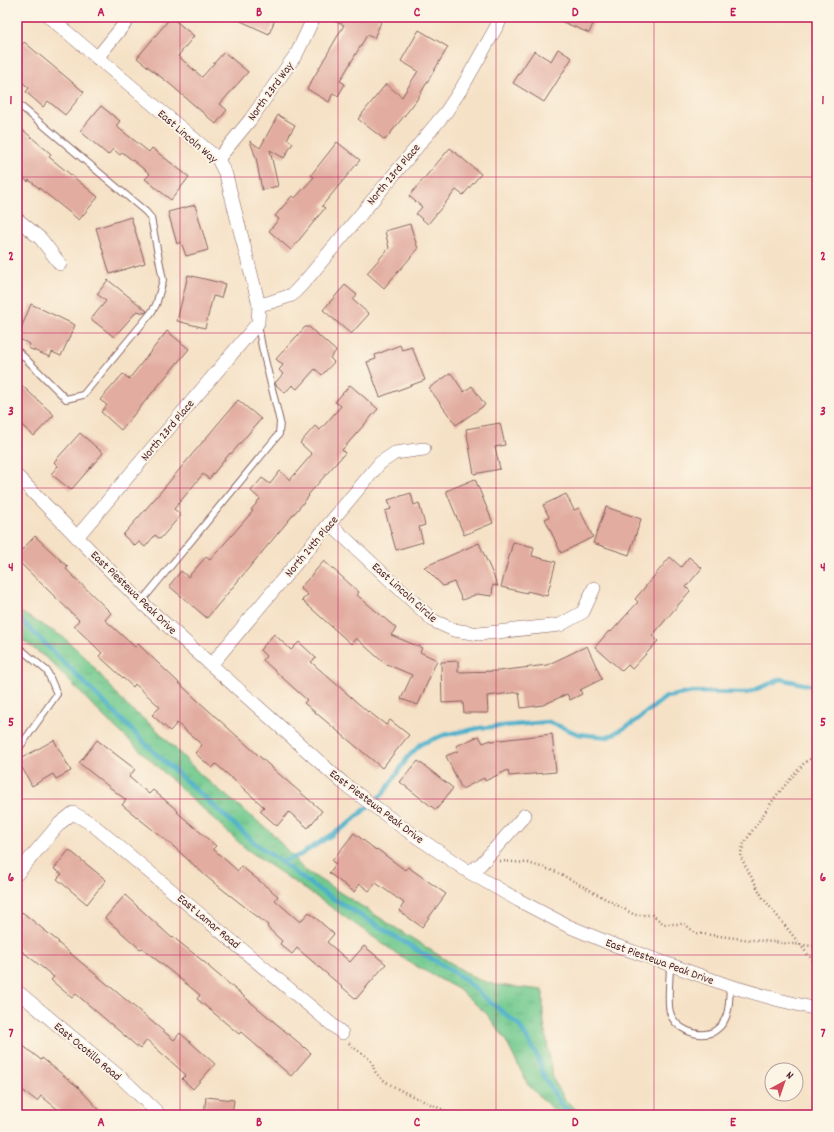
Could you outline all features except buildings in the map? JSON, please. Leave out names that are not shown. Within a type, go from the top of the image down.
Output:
[{"type":"street","name":"East Lincoln Way","points":[[48,17],[218,159],[226,175],[259,305],[258,323]]},
{"type":"street","points":[[97,58],[130,17]]},
{"type":"street","name":"North 23rd Way","points":[[218,159],[250,120],[297,53],[314,17]]},
{"type":"street","name":"North 23rd Place","points":[[259,305],[292,295],[307,279],[446,112],[463,86],[502,17]]},
{"type":"street","points":[[17,219],[41,239],[60,264]]},
{"type":"street","name":"North 23rd Place","points":[[77,537],[258,323]]},
{"type":"street","name":"North 24th Place","points":[[211,665],[380,463],[395,453],[424,449]]},
{"type":"street","name":"East Piestewa Peak Drive","points":[[17,476],[141,602],[344,783],[402,827],[469,872],[568,926],[609,943],[730,986],[817,1009]]},
{"type":"street","name":"East Lincoln Circle","points":[[330,524],[434,621],[454,630],[479,634],[560,625],[583,612],[594,588]]},
{"type":"street","name":"East Lamar Road","points":[[17,874],[59,824],[73,813],[92,824],[342,1033]]},
{"type":"street","points":[[469,872],[484,860],[525,815]]},
{"type":"street","name":"East Ocotillo Road","points":[[17,991],[127,1083],[158,1113]]},
{"type":"lane","points":[[17,103],[146,212],[151,218],[163,280],[156,305],[151,314],[83,395],[66,399],[17,350]]},
{"type":"lane","points":[[141,602],[279,434],[280,422],[262,347],[258,323]]},
{"type":"lane","points":[[17,646],[47,671],[57,694],[17,751]]},
{"type":"lane","points":[[670,965],[669,1011],[675,1022],[688,1032],[703,1034],[713,1032],[722,1024],[728,1012],[730,986]]},
{"type":"path","points":[[817,755],[805,762],[776,796],[744,842],[740,856],[763,898],[817,966]]},
{"type":"path","points":[[484,860],[528,863],[557,872],[635,915],[652,915],[664,924],[685,924],[695,933],[743,940],[800,944],[817,948]]},
{"type":"path","points":[[342,1033],[353,1049],[366,1056],[373,1063],[375,1073],[386,1082],[451,1115]]},
{"type":"green space","points":[[17,610],[63,637],[85,657],[127,706],[155,728],[202,776],[272,833],[303,869],[476,979],[497,985],[543,990],[543,1017],[553,1079],[566,1101],[583,1115],[559,1115],[528,1085],[505,1039],[486,1013],[458,989],[407,961],[245,848],[104,717],[50,661],[17,636]]},
{"type":"waterway","points":[[17,616],[155,753],[255,843],[319,890],[463,978],[519,1025],[538,1057],[544,1077],[563,1107],[576,1115]]},
{"type":"waterway","points":[[281,862],[300,855],[347,825],[384,793],[408,757],[421,744],[444,735],[480,728],[549,722],[578,734],[608,737],[633,723],[666,697],[693,692],[747,693],[781,679],[817,687]]}]
